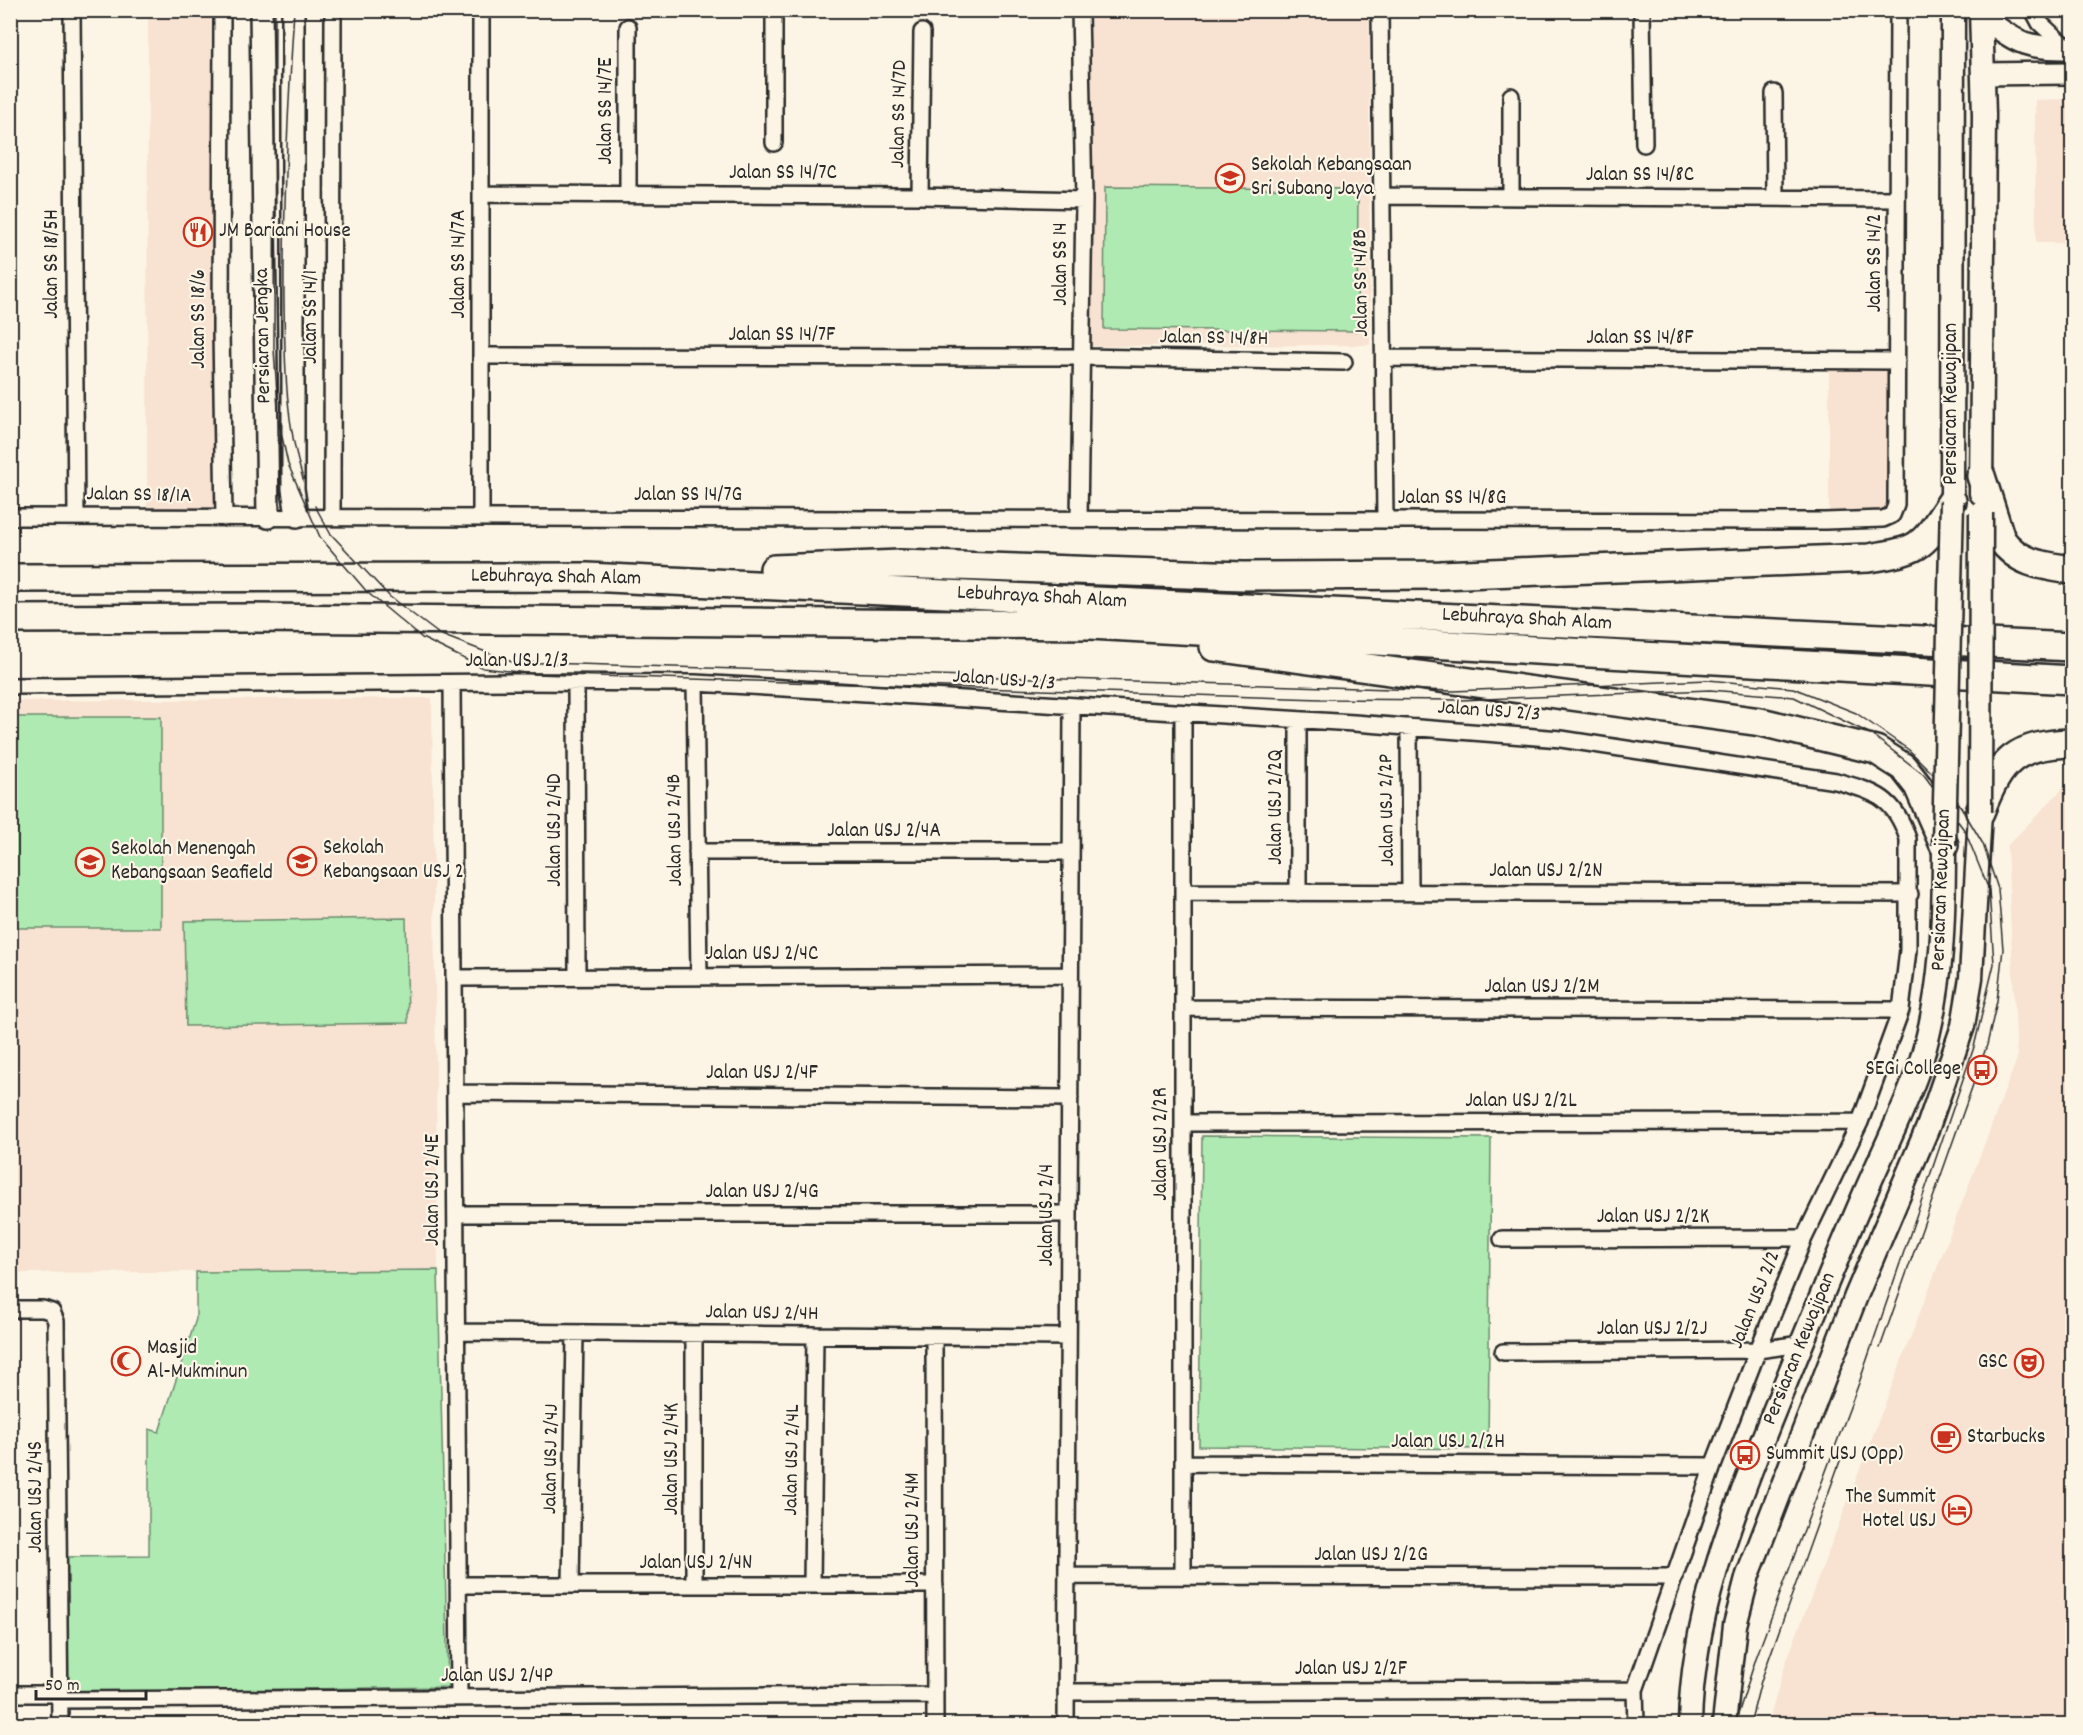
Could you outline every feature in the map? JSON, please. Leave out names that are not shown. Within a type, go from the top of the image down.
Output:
[{"type":"highway","points":[[1982,476],[2001,539],[2007,548],[2037,566],[2073,570]]},
{"type":"highway","points":[[587,577],[900,564],[1243,576],[1440,575],[1869,558],[1910,551],[1924,542],[1952,501]]},
{"type":"highway","name":"Lebuhraya Shah Alam","points":[[10,576],[83,578],[587,577],[2073,647]]},
{"type":"highway","name":"Lebuhraya Shah Alam","points":[[10,619],[251,618],[1090,625],[2073,680]]},
{"type":"highway","points":[[10,625],[78,620]]},
{"type":"highway","points":[[1090,625],[1172,642],[1761,722],[1876,750],[1903,767],[1918,786],[1944,845]]},
{"type":"highway","points":[[1980,812],[1999,773],[2006,764],[2025,749],[2046,744],[2073,743]]},
{"type":"main road","name":"Persiaran Jengka","points":[[261,10],[268,517]]},
{"type":"main road","name":"Persiaran Jengka","points":[[293,10],[293,489],[297,516]]},
{"type":"main road","name":"Persiaran Kewajipan","points":[[1690,1725],[1697,1644],[1714,1572],[1730,1524],[1801,1344],[1901,1115],[1921,1060],[1941,972],[1952,501],[1953,10]]},
{"type":"main road","points":[[1981,13],[2013,40],[2028,46],[2070,48]]},
{"type":"main road","name":"Persiaran Kewajipan","points":[[1724,1725],[1735,1625],[1749,1575],[1856,1296],[1928,1127],[1964,1026],[1971,978],[1980,812],[1983,74],[1981,13]]},
{"type":"main road","points":[[1983,74],[2073,73]]},
{"type":"main road","points":[[267,488],[273,495],[281,498],[289,497],[293,489]]},
{"type":"street","name":"Jalan SS 18/5H","points":[[72,10],[76,517]]},
{"type":"street","name":"Jalan SS 18/6","points":[[222,10],[221,331],[224,519]]},
{"type":"street","name":"Jalan SS 14/1","points":[[332,516],[333,10]]},
{"type":"street","name":"Jalan SS 14/7A","points":[[481,10],[481,517]]},
{"type":"street","points":[[774,10],[774,143]]},
{"type":"street","name":"Jalan SS 14","points":[[1079,519],[1084,200],[1080,10]]},
{"type":"street","name":"Jalan SS 14/8B","points":[[1380,10],[1385,520]]},
{"type":"street","points":[[1642,10],[1644,144]]},
{"type":"street","name":"Jalan SS 14/2","points":[[1825,521],[1883,519],[1892,515],[1896,505],[1898,10]]},
{"type":"street","points":[[2033,10],[2040,22],[2070,48]]},
{"type":"street","name":"Jalan SS 14/7E","points":[[628,27],[628,194]]},
{"type":"street","name":"Jalan SS 14/7D","points":[[920,196],[921,32]]},
{"type":"street","points":[[1774,93],[1775,198]]},
{"type":"street","points":[[1511,96],[1511,197]]},
{"type":"street","name":"Jalan SS 14/7C","points":[[481,194],[920,196],[1084,200]]},
{"type":"street","name":"Jalan SS 14/8C","points":[[1382,196],[1898,199]]},
{"type":"street","name":"Jalan SS 14/7F","points":[[481,356],[1083,357]]},
{"type":"street","name":"Jalan SS 14/8H","points":[[1083,357],[1344,362]]},
{"type":"street","name":"Jalan SS 14/8F","points":[[1384,358],[1897,361]]},
{"type":"street","name":"Jalan SS 14/7G","points":[[297,516],[1079,519]]},
{"type":"street","points":[[268,517],[297,516]]},
{"type":"street","name":"Jalan SS 18/1A","points":[[10,517],[224,519],[268,517]]},
{"type":"street","name":"Jalan SS 14/8G","points":[[1079,519],[1825,521]]},
{"type":"street","name":"Jalan USJ 2/4E","points":[[452,683],[459,1698]]},
{"type":"street","name":"Jalan USJ 2/4D","points":[[576,683],[577,977]]},
{"type":"street","name":"Jalan USJ 2/3","points":[[10,686],[695,683],[1409,727],[1561,739],[1657,752],[1836,782],[1874,792],[1890,804],[1903,823],[1908,839],[1910,894]]},
{"type":"street","name":"Jalan USJ 2/4B","points":[[695,683],[699,976]]},
{"type":"street","name":"Jalan USJ 2/4","points":[[1066,1725],[1072,706]]},
{"type":"street","name":"Jalan USJ 2/2R","points":[[1183,713],[1183,1576]]},
{"type":"street","name":"Jalan USJ 2/2Q","points":[[1298,721],[1298,893]]},
{"type":"street","name":"Jalan USJ 2/2P","points":[[1409,727],[1410,893]]},
{"type":"street","name":"Jalan USJ 2/4A","points":[[697,852],[1071,852]]},
{"type":"street","name":"Jalan USJ 2/2N","points":[[1183,892],[1910,894]]},
{"type":"street","name":"Jalan USJ 2/2","points":[[1636,1725],[1635,1690],[1713,1466],[1804,1238],[1860,1122],[1901,1010],[1908,950],[1910,894]]},
{"type":"street","name":"Jalan USJ 2/4C","points":[[454,978],[1071,975]]},
{"type":"street","name":"Jalan USJ 2/2M","points":[[1183,1008],[1901,1010]]},
{"type":"street","name":"Jalan USJ 2/4F","points":[[455,1093],[1070,1098]]},
{"type":"street","name":"Jalan USJ 2/2L","points":[[1183,1123],[1860,1122]]},
{"type":"street","name":"Jalan USJ 2/4G","points":[[456,1214],[1069,1214]]},
{"type":"street","name":"Jalan USJ 2/2K","points":[[1502,1239],[1804,1238]]},
{"type":"street","name":"Jalan USJ 2/4S","points":[[10,1310],[43,1309],[52,1312],[56,1321],[60,1725]]},
{"type":"street","name":"Jalan USJ 2/4H","points":[[456,1332],[1068,1337]]},
{"type":"street","name":"Jalan USJ 2/4J","points":[[571,1585],[575,1333]]},
{"type":"street","name":"Jalan USJ 2/4K","points":[[694,1334],[694,1585]]},
{"type":"street","name":"Jalan USJ 2/4L","points":[[812,1585],[815,1335]]},
{"type":"street","name":"Jalan USJ 2/4M","points":[[934,1336],[935,1725]]},
{"type":"street","name":"Jalan USJ 2/2J","points":[[1503,1352],[1758,1350],[1801,1344]]},
{"type":"street","name":"Jalan USJ 2/2H","points":[[1183,1463],[1713,1466]]},
{"type":"street","name":"Jalan USJ 2/2G","points":[[1067,1576],[1675,1577]]},
{"type":"street","name":"Jalan USJ 2/4N","points":[[458,1585],[935,1585]]},
{"type":"street","name":"Jalan USJ 2/2F","points":[[1066,1692],[1635,1690]]},
{"type":"street","name":"Jalan USJ 2/4P","points":[[10,1694],[60,1697],[459,1698],[935,1695]]},
{"type":"shaded area","points":[[148,11],[211,11],[216,510],[147,510]]},
{"type":"shaded area","name":"Sekolah Kebangsaan Sri Subang Jaya","points":[[1091,11],[1369,11],[1370,345],[1091,346]]},
{"type":"shaded area","points":[[2072,99],[2072,243],[2036,243],[2035,100]]},
{"type":"shaded area","points":[[1829,367],[1892,367],[1891,500],[1888,509],[1882,512],[1829,515]]},
{"type":"shaded area","name":"Sekolah Menengah Kebangsaan Seafield","points":[[432,698],[438,1270],[11,1273],[10,701]]},
{"type":"shaded area","points":[[2072,779],[2072,1724],[1768,1724],[1785,1665],[2017,1059],[2007,846]]},
{"type":"green space","points":[[1105,187],[1358,189],[1357,331],[1104,329]]},
{"type":"green space","points":[[17,717],[161,717],[161,928],[11,928],[10,719]]},
{"type":"green space","points":[[406,918],[408,1023],[186,1026],[184,921]]},
{"type":"green space","points":[[1202,1136],[1491,1138],[1488,1449],[1199,1446]]},
{"type":"green space","points":[[438,1270],[448,1687],[66,1692],[64,1557],[149,1556],[149,1429],[159,1432],[196,1319],[196,1272]]},
{"type":"tram line","points":[[275,10],[274,349],[279,423],[288,464],[320,537],[368,593],[422,638],[483,668],[535,674],[1321,699],[1461,700],[1710,690],[1794,697],[1871,734],[1924,775],[1965,831],[1989,890],[1994,964],[1974,1047],[1859,1383],[1756,1658],[1735,1724]]},
{"type":"tram line","points":[[294,10],[285,193],[284,325],[289,414],[303,479]]},
{"type":"tram line","points":[[315,506],[330,533],[390,597],[439,634],[512,662],[1454,691],[1708,680],[1793,688],[1856,713],[1909,750],[1954,795],[1983,844],[1998,889],[2003,949],[1997,1001],[1987,1045],[1880,1348]]},
{"type":"tram line","points":[[1750,1724],[1761,1681],[1845,1447]]},
{"type":"place","name":"Sekolah Kebangsaan Sri Subang Jaya","points":[[1230,178]]},
{"type":"place","name":"JM Bariani House","points":[[198,232]]},
{"type":"place","name":"Sekolah Kebangsaan USJ 2","points":[[302,861]]},
{"type":"place","name":"Sekolah Menengah Kebangsaan Seafield","points":[[90,862]]},
{"type":"place","name":"SEGi College","points":[[1982,1070]]},
{"type":"place","name":"Masjid Al-Mukminun","points":[[126,1361]]},
{"type":"place","name":"GSC","points":[[2029,1363]]},
{"type":"place","name":"Starbucks","points":[[1946,1438]]},
{"type":"place","name":"Summit USJ (Opp)","points":[[1745,1455]]},
{"type":"place","name":"The Summit Hotel USJ","points":[[1957,1510]]}]
